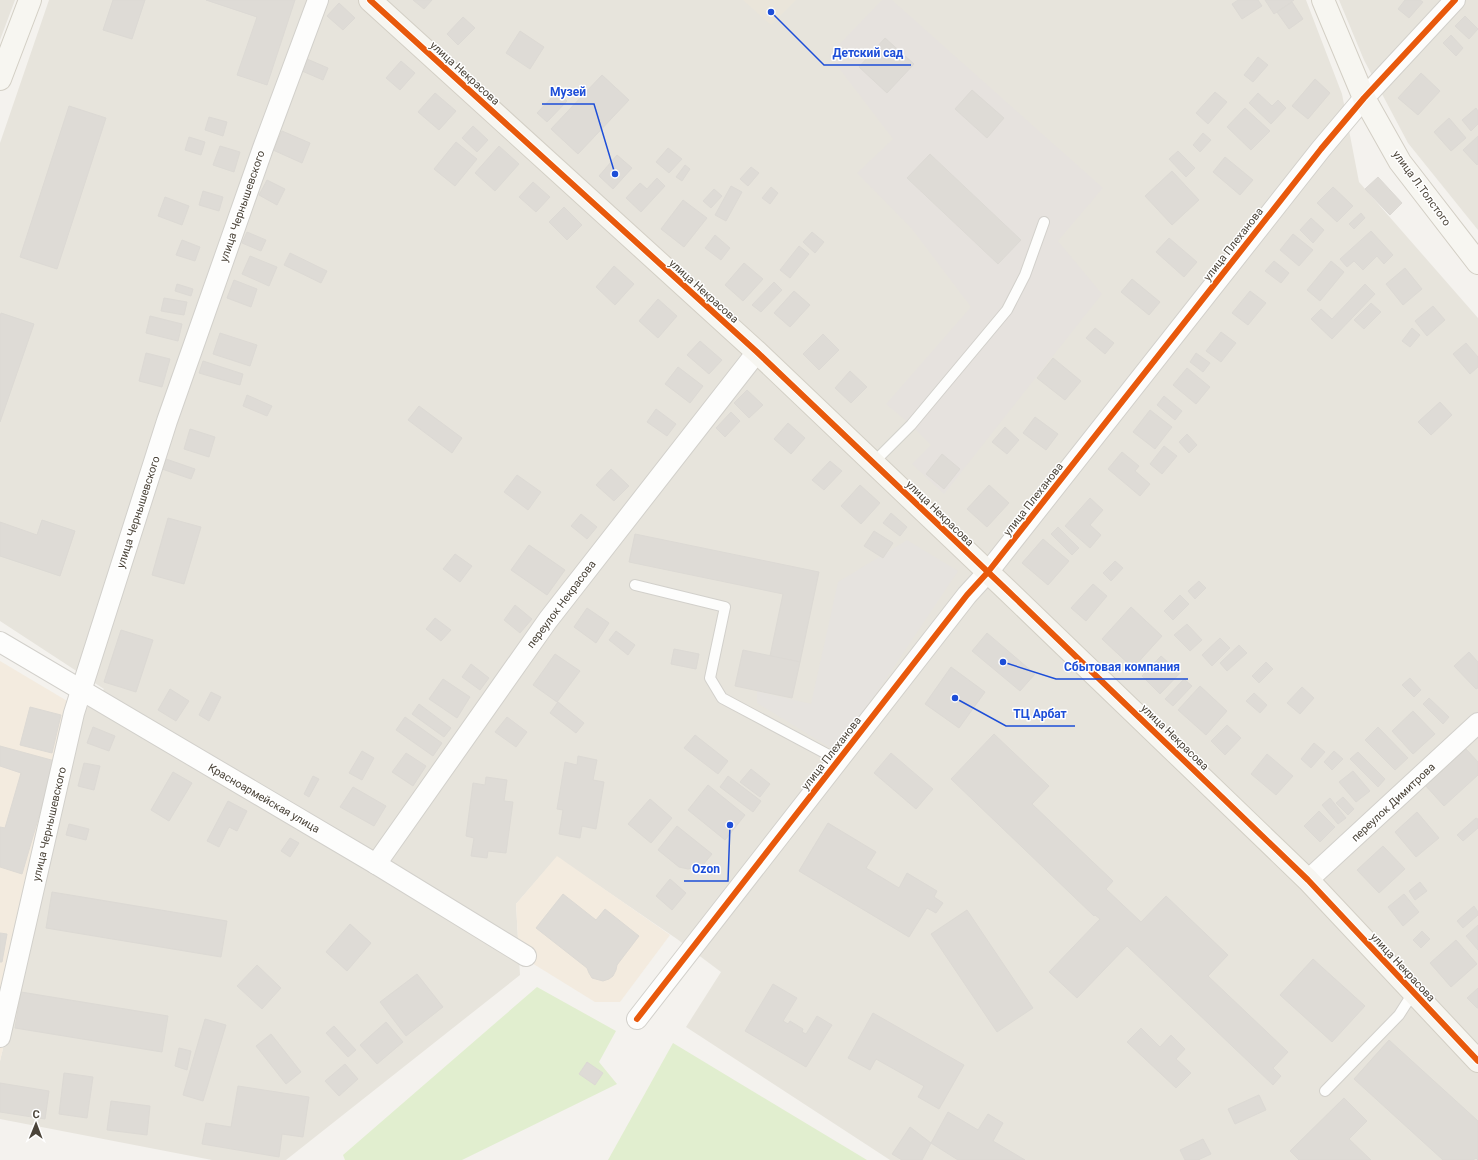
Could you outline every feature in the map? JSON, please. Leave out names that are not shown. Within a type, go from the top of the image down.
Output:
[{"type":"street","points":[[0,79],[30,0]]},
{"type":"street","name":"улица Чернышевского","points":[[0,1037],[74,713],[167,421],[262,148],[318,0]]},
{"type":"street","name":"улица Некрасова","points":[[370,0],[757,352],[988,572],[1308,880],[1478,1061]]},
{"type":"street","name":"улица Л.Толстого","points":[[1323,0],[1364,98],[1400,162],[1478,264]]},
{"type":"street","name":"улица Плеханова","points":[[637,1019],[967,595],[988,572],[1322,148],[1364,98],[1456,0]]},
{"type":"street","name":"переулок Некрасова","points":[[376,864],[548,620],[757,352]]},
{"type":"street","name":"Красноармейская улица","points":[[0,642],[376,864],[526,956]]},
{"type":"street","name":"переулок Димитрова","points":[[1308,880],[1478,723]]},
{"type":"lane","points":[[873,463],[911,425],[1007,310],[1025,275],[1044,222]]},
{"type":"lane","points":[[635,585],[725,607],[710,678],[722,698],[838,760]]},
{"type":"lane","points":[[1325,1092],[1399,1015],[1414,993]]},
{"type":"shaded area","points":[[0,0],[15,0],[0,40]]},
{"type":"shaded area","points":[[49,0],[1306,0],[1342,94],[1359,182],[1478,318],[1478,1160],[890,1160],[686,1027],[721,972],[677,939],[557,857],[516,904],[520,975],[286,1160],[212,1160],[0,1119],[0,1061],[41,885],[84,711],[104,689],[0,621],[0,143]]},
{"type":"shaded area","points":[[743,0],[796,0],[771,25]]},
{"type":"shaded area","points":[[882,0],[892,0],[1103,188],[1058,241],[1102,294],[944,494],[912,464],[931,445],[911,425],[886,404],[971,307],[912,229],[857,173],[893,139],[829,55]]},
{"type":"shaded area","points":[[1339,0],[1478,0],[1478,230],[1408,143],[1364,60]]},
{"type":"shaded area","points":[[907,540],[958,571],[837,752],[757,703],[757,691],[811,704],[838,582]]},
{"type":"shaded area","points":[[0,661],[84,711],[0,1061]]},
{"type":"shaded area","points":[[557,856],[670,935],[620,1002],[595,1002],[519,955],[516,904]]},
{"type":"green space","points":[[537,987],[616,1031],[599,1062],[617,1084],[462,1160],[345,1160],[343,1155]]},
{"type":"green space","points":[[673,1043],[867,1160],[608,1160]]},
{"type":"building","points":[[113,0],[145,0],[132,39],[103,30]]},
{"type":"building","points":[[206,0],[295,0],[267,85],[237,75],[257,17]]},
{"type":"building","points":[[413,0],[432,0],[424,9]]},
{"type":"building","points":[[1238,0],[1258,0],[1262,6],[1242,19],[1232,4]]},
{"type":"building","points":[[1265,0],[1294,0],[1274,14]]},
{"type":"building","points":[[1405,0],[1420,0],[1423,2],[1409,18],[1398,9]]},
{"type":"building","points":[[1292,2],[1303,19],[1289,29],[1277,12]]},
{"type":"building","points":[[339,3],[355,18],[343,30],[327,16]]},
{"type":"building","points":[[1465,16],[1478,29],[1469,39],[1455,26]]},
{"type":"building","points":[[463,17],[475,28],[458,45],[447,34]]},
{"type":"building","points":[[520,31],[544,47],[530,69],[506,53]]},
{"type":"building","points":[[1451,35],[1463,48],[1456,56],[1443,43]]},
{"type":"building","points":[[885,38],[914,64],[887,93],[859,67]]},
{"type":"building","points":[[1258,57],[1268,65],[1253,82],[1244,75]]},
{"type":"building","points":[[307,59],[328,68],[323,80],[302,71]]},
{"type":"building","points":[[401,61],[415,73],[400,90],[386,78]]},
{"type":"building","points":[[1421,73],[1440,91],[1418,115],[1398,98]]},
{"type":"building","points":[[602,75],[629,100],[578,154],[551,129]]},
{"type":"building","points":[[1315,79],[1330,93],[1308,119],[1292,106]]},
{"type":"building","points":[[972,90],[1004,118],[987,138],[955,109]]},
{"type":"building","points":[[557,92],[567,101],[547,122],[537,113]]},
{"type":"building","points":[[1215,92],[1227,102],[1208,124],[1196,113]]},
{"type":"building","points":[[435,93],[456,111],[439,130],[418,112]]},
{"type":"building","points":[[1258,93],[1272,106],[1278,100],[1286,108],[1271,124],[1249,103]]},
{"type":"building","points":[[69,106],[106,118],[57,269],[20,257]]},
{"type":"building","points":[[1245,108],[1270,131],[1251,150],[1227,127]]},
{"type":"building","points":[[1476,108],[1478,111],[1478,124],[1471,131],[1462,120]]},
{"type":"building","points":[[209,117],[227,122],[223,136],[205,130]]},
{"type":"building","points":[[1449,118],[1466,138],[1451,151],[1434,132]]},
{"type":"building","points":[[473,126],[488,140],[477,152],[462,138]]},
{"type":"building","points":[[282,131],[310,143],[302,163],[273,150]]},
{"type":"building","points":[[1203,133],[1211,140],[1200,152],[1193,145]]},
{"type":"building","points":[[1478,136],[1478,164],[1477,165],[1463,150]]},
{"type":"building","points":[[189,137],[205,142],[201,155],[185,150]]},
{"type":"building","points":[[456,142],[477,159],[455,186],[434,169]]},
{"type":"building","points":[[220,146],[240,152],[234,172],[213,165]]},
{"type":"building","points":[[499,146],[519,164],[495,191],[475,173]]},
{"type":"building","points":[[668,148],[682,159],[669,173],[656,162]]},
{"type":"building","points":[[1178,151],[1195,168],[1186,177],[1169,159]]},
{"type":"building","points":[[930,154],[1021,240],[998,264],[907,178]]},
{"type":"building","points":[[617,155],[632,168],[613,189],[599,176]]},
{"type":"building","points":[[1225,157],[1253,180],[1240,195],[1213,172]]},
{"type":"building","points":[[685,165],[690,169],[682,181],[676,177]]},
{"type":"building","points":[[751,167],[759,173],[748,186],[740,179]]},
{"type":"building","points":[[1172,171],[1199,200],[1172,225],[1145,196]]},
{"type":"building","points":[[1378,177],[1402,203],[1390,215],[1365,189]]},
{"type":"building","points":[[657,178],[665,186],[641,212],[626,198],[640,183],[647,189]]},
{"type":"building","points":[[267,180],[285,189],[277,205],[259,195]]},
{"type":"building","points":[[533,182],[550,197],[536,212],[519,197]]},
{"type":"building","points":[[731,186],[742,192],[726,221],[715,215]]},
{"type":"building","points":[[771,187],[778,193],[770,204],[762,198]]},
{"type":"building","points":[[1333,187],[1353,206],[1337,222],[1317,203]]},
{"type":"building","points":[[714,189],[722,196],[711,208],[703,201]]},
{"type":"building","points":[[203,191],[223,197],[219,211],[199,205]]},
{"type":"building","points":[[165,197],[189,206],[182,225],[158,216]]},
{"type":"building","points":[[683,200],[707,218],[684,247],[661,229]]},
{"type":"building","points":[[564,207],[582,225],[567,240],[549,222]]},
{"type":"building","points":[[1361,213],[1365,218],[1354,229],[1349,224]]},
{"type":"building","points":[[1311,218],[1324,230],[1313,243],[1300,230]]},
{"type":"building","points":[[1371,231],[1393,255],[1384,264],[1377,256],[1363,270],[1354,261],[1347,267],[1340,259]]},
{"type":"building","points":[[247,232],[266,240],[261,251],[242,243]]},
{"type":"building","points":[[812,232],[824,242],[815,253],[803,242]]},
{"type":"building","points":[[1293,234],[1313,250],[1299,266],[1280,250]]},
{"type":"building","points":[[715,235],[730,248],[721,260],[705,248]]},
{"type":"building","points":[[1169,238],[1197,262],[1184,277],[1156,252]]},
{"type":"building","points":[[182,240],[200,247],[195,261],[176,255]]},
{"type":"building","points":[[799,246],[809,254],[790,278],[780,270]]},
{"type":"building","points":[[290,253],[327,271],[321,283],[284,265]]},
{"type":"building","points":[[250,256],[277,267],[269,286],[242,274]]},
{"type":"building","points":[[1274,261],[1289,273],[1281,283],[1265,271]]},
{"type":"building","points":[[1331,261],[1344,272],[1320,301],[1307,290]]},
{"type":"building","points":[[744,263],[763,279],[743,301],[725,285]]},
{"type":"building","points":[[614,266],[634,284],[615,305],[596,287]]},
{"type":"building","points":[[1405,268],[1422,289],[1403,305],[1386,284]]},
{"type":"building","points":[[1132,279],[1160,302],[1149,315],[1121,292]]},
{"type":"building","points":[[234,280],[257,289],[251,307],[227,298]]},
{"type":"building","points":[[774,282],[782,290],[761,312],[752,305]]},
{"type":"building","points":[[177,284],[193,289],[191,296],[175,291]]},
{"type":"building","points":[[1365,284],[1375,294],[1332,339],[1311,319],[1321,309],[1332,319]]},
{"type":"building","points":[[794,291],[810,305],[790,327],[774,313]]},
{"type":"building","points":[[1250,291],[1266,303],[1248,325],[1232,313]]},
{"type":"building","points":[[164,298],[187,302],[184,315],[161,311]]},
{"type":"building","points":[[658,299],[677,316],[658,338],[639,321]]},
{"type":"building","points":[[1371,303],[1381,312],[1364,329],[1354,320]]},
{"type":"building","points":[[1433,306],[1445,320],[1427,336],[1415,321]]},
{"type":"building","points":[[1,313],[34,324],[0,422],[0,317]]},
{"type":"building","points":[[150,316],[182,324],[178,341],[146,333]]},
{"type":"building","points":[[1095,328],[1114,343],[1105,354],[1086,338]]},
{"type":"building","points":[[1412,328],[1420,335],[1410,347],[1402,341]]},
{"type":"building","points":[[1221,332],[1236,343],[1221,362],[1206,351]]},
{"type":"building","points":[[220,333],[257,345],[250,366],[213,354]]},
{"type":"building","points":[[823,334],[839,350],[819,370],[803,354]]},
{"type":"building","points":[[700,341],[722,360],[709,374],[687,355]]},
{"type":"building","points":[[1466,343],[1478,357],[1478,367],[1470,374],[1453,354]]},
{"type":"building","points":[[146,353],[170,359],[162,387],[139,381]]},
{"type":"building","points":[[1196,353],[1210,363],[1203,372],[1190,362]]},
{"type":"building","points":[[1053,358],[1081,381],[1065,400],[1037,378]]},
{"type":"building","points":[[203,361],[243,374],[240,385],[199,373]]},
{"type":"building","points":[[678,367],[703,386],[690,403],[665,384]]},
{"type":"building","points":[[1187,368],[1210,387],[1196,404],[1173,385]]},
{"type":"building","points":[[850,371],[867,387],[851,403],[835,388]]},
{"type":"building","points":[[747,390],[763,405],[749,418],[734,403]]},
{"type":"building","points":[[247,395],[272,406],[267,416],[243,406]]},
{"type":"building","points":[[1164,396],[1182,411],[1175,420],[1157,405]]},
{"type":"building","points":[[1440,402],[1452,415],[1431,435],[1418,422]]},
{"type":"building","points":[[419,406],[462,438],[452,453],[408,420]]},
{"type":"building","points":[[656,409],[676,424],[667,436],[647,422]]},
{"type":"building","points":[[1150,410],[1172,427],[1155,449],[1133,432]]},
{"type":"building","points":[[731,412],[740,421],[725,437],[716,428]]},
{"type":"building","points":[[1035,417],[1058,434],[1046,450],[1023,433]]},
{"type":"building","points":[[788,423],[805,438],[791,454],[774,439]]},
{"type":"building","points":[[1005,427],[1019,440],[1007,454],[992,442]]},
{"type":"building","points":[[190,429],[215,437],[209,457],[184,449]]},
{"type":"building","points":[[1187,434],[1197,445],[1189,453],[1179,442]]},
{"type":"building","points":[[1164,446],[1177,456],[1162,474],[1150,464]]},
{"type":"building","points":[[1122,452],[1139,466],[1135,471],[1150,484],[1140,496],[1108,469]]},
{"type":"building","points":[[942,454],[960,469],[944,489],[926,474]]},
{"type":"building","points":[[166,459],[195,469],[191,479],[162,469]]},
{"type":"building","points":[[830,461],[842,471],[824,490],[812,480]]},
{"type":"building","points":[[611,469],[629,486],[614,501],[596,485]]},
{"type":"building","points":[[517,475],[541,492],[528,510],[504,492]]},
{"type":"building","points":[[860,485],[880,503],[861,524],[841,506]]},
{"type":"building","points":[[989,485],[1009,503],[987,527],[967,509]]},
{"type":"building","points":[[1090,498],[1103,510],[1090,525],[1101,535],[1090,548],[1065,526]]},
{"type":"building","points":[[891,513],[907,527],[900,536],[883,523]]},
{"type":"building","points":[[581,514],[597,527],[587,539],[571,526]]},
{"type":"building","points":[[168,518],[201,527],[184,584],[152,575]]},
{"type":"building","points":[[42,520],[75,531],[60,576],[0,556],[0,522],[37,535]]},
{"type":"building","points":[[1058,527],[1079,548],[1072,555],[1051,534]]},
{"type":"building","points":[[874,531],[893,543],[883,558],[864,546]]},
{"type":"building","points":[[635,534],[819,572],[800,662],[770,656],[783,594],[629,562]]},
{"type":"building","points":[[1043,539],[1069,561],[1048,585],[1022,563]]},
{"type":"building","points":[[529,545],[565,570],[547,595],[511,570]]},
{"type":"building","points":[[455,554],[472,566],[460,582],[443,569]]},
{"type":"building","points":[[1115,561],[1123,568],[1111,581],[1103,573]]},
{"type":"building","points":[[1199,581],[1206,588],[1195,599],[1188,591]]},
{"type":"building","points":[[1093,584],[1107,596],[1086,621],[1071,608]]},
{"type":"building","points":[[1180,595],[1189,604],[1173,620],[1164,611]]},
{"type":"building","points":[[515,605],[532,619],[520,633],[504,620]]},
{"type":"building","points":[[1131,607],[1162,636],[1133,668],[1102,639]]},
{"type":"building","points":[[587,608],[609,623],[596,643],[574,627]]},
{"type":"building","points":[[435,618],[451,630],[441,641],[426,629]]},
{"type":"building","points":[[1187,624],[1202,640],[1190,651],[1174,635]]},
{"type":"building","points":[[121,630],[153,640],[136,692],[104,682]]},
{"type":"building","points":[[616,631],[635,645],[628,655],[609,640]]},
{"type":"building","points":[[987,633],[1035,674],[1020,691],[972,651]]},
{"type":"building","points":[[1220,638],[1230,648],[1212,666],[1202,655]]},
{"type":"building","points":[[1239,645],[1247,653],[1227,671],[1220,663]]},
{"type":"building","points":[[674,649],[699,654],[696,669],[671,664]]},
{"type":"building","points":[[743,650],[800,662],[792,698],[735,686]]},
{"type":"building","points":[[1469,652],[1478,662],[1478,688],[1476,689],[1454,666]]},
{"type":"building","points":[[555,654],[580,671],[557,702],[533,685]]},
{"type":"building","points":[[1161,656],[1180,673],[1160,694],[1142,676]]},
{"type":"building","points":[[1266,662],[1273,669],[1259,683],[1252,676]]},
{"type":"building","points":[[471,664],[489,678],[480,690],[462,677]]},
{"type":"building","points":[[951,667],[985,692],[959,728],[925,704]]},
{"type":"building","points":[[1410,678],[1421,690],[1414,697],[1402,685]]},
{"type":"building","points":[[443,679],[470,697],[457,718],[429,699]]},
{"type":"building","points":[[1184,679],[1192,686],[1173,706],[1165,699]]},
{"type":"building","points":[[1200,686],[1227,711],[1206,735],[1178,710]]},
{"type":"building","points":[[1302,687],[1314,698],[1300,714],[1287,703]]},
{"type":"building","points":[[170,689],[189,701],[176,721],[158,710]]},
{"type":"building","points":[[211,692],[221,697],[209,721],[199,715]]},
{"type":"building","points":[[1254,693],[1267,705],[1260,713],[1246,701]]},
{"type":"building","points":[[1429,698],[1449,717],[1443,724],[1423,704]]},
{"type":"building","points":[[558,702],[584,723],[576,733],[550,713]]},
{"type":"building","points":[[419,704],[451,728],[444,737],[412,714]]},
{"type":"building","points":[[30,707],[61,715],[52,753],[20,745]]},
{"type":"building","points":[[1413,711],[1435,734],[1413,754],[1392,731]]},
{"type":"building","points":[[405,717],[442,743],[433,756],[396,730]]},
{"type":"building","points":[[507,717],[527,732],[516,747],[495,732]]},
{"type":"building","points":[[1227,725],[1241,738],[1225,755],[1211,741]]},
{"type":"building","points":[[93,727],[115,736],[109,751],[87,743]]},
{"type":"building","points":[[1378,727],[1408,758],[1395,770],[1365,740]]},
{"type":"building","points":[[994,734],[1049,786],[1032,804],[1113,881],[1106,889],[1141,922],[1166,896],[1228,955],[1208,976],[1288,1052],[1273,1068],[1281,1076],[1273,1085],[1127,946],[1077,998],[1049,972],[1100,919],[1095,915],[1094,916],[951,779]]},
{"type":"building","points":[[695,735],[728,761],[718,774],[684,748]]},
{"type":"building","points":[[1314,743],[1325,752],[1311,768],[1301,759]]},
{"type":"building","points":[[0,746],[55,761],[22,874],[0,867],[0,827],[5,828],[21,773],[0,766]]},
{"type":"building","points":[[1466,749],[1478,762],[1478,775],[1444,806],[1425,785]]},
{"type":"building","points":[[362,751],[374,758],[362,780],[349,773]]},
{"type":"building","points":[[1334,751],[1343,759],[1332,770],[1324,762]]},
{"type":"building","points":[[1358,752],[1385,779],[1378,787],[1350,759]]},
{"type":"building","points":[[406,753],[426,766],[413,786],[392,772]]},
{"type":"building","points":[[891,753],[933,789],[916,809],[874,773]]},
{"type":"building","points":[[1267,754],[1293,776],[1276,795],[1251,774]]},
{"type":"building","points":[[578,756],[597,760],[593,780],[604,782],[596,829],[582,826],[580,838],[559,834],[563,810],[557,809],[565,762],[577,765]]},
{"type":"building","points":[[84,763],[100,766],[94,790],[78,786]]},
{"type":"building","points":[[751,769],[770,784],[760,797],[740,782]]},
{"type":"building","points":[[1353,771],[1370,791],[1356,802],[1339,782]]},
{"type":"building","points":[[173,772],[192,783],[169,821],[151,810]]},
{"type":"building","points":[[313,776],[319,779],[309,797],[304,794]]},
{"type":"building","points":[[728,776],[761,801],[753,812],[720,787]]},
{"type":"building","points":[[486,777],[507,780],[504,801],[513,802],[506,853],[488,851],[487,858],[471,856],[474,838],[466,836],[473,783],[485,785]]},
{"type":"building","points":[[708,785],[745,815],[725,840],[688,810]]},
{"type":"building","points":[[353,787],[386,806],[374,826],[340,807]]},
{"type":"building","points":[[1343,797],[1354,809],[1348,815],[1336,803]]},
{"type":"building","points":[[1330,798],[1346,818],[1338,824],[1322,805]]},
{"type":"building","points":[[650,799],[672,818],[651,843],[628,824]]},
{"type":"building","points":[[228,801],[247,811],[237,831],[229,827],[219,847],[207,841]]},
{"type":"building","points":[[1319,811],[1335,827],[1320,842],[1304,826]]},
{"type":"building","points":[[1417,812],[1439,838],[1416,857],[1395,832]]},
{"type":"building","points":[[1476,818],[1478,819],[1478,828],[1463,841],[1457,835]]},
{"type":"building","points":[[828,823],[876,852],[866,868],[899,888],[907,873],[937,891],[934,897],[943,903],[936,913],[927,908],[909,937],[799,871]]},
{"type":"building","points":[[69,824],[89,829],[86,840],[66,835]]},
{"type":"building","points":[[677,826],[712,854],[702,866],[688,869],[679,867],[658,850]]},
{"type":"building","points":[[290,838],[299,843],[290,857],[281,851]]},
{"type":"building","points":[[1383,846],[1405,869],[1379,893],[1357,870]]},
{"type":"building","points":[[670,879],[686,893],[672,910],[656,896]]},
{"type":"building","points":[[1420,882],[1427,891],[1415,900],[1409,891]]},
{"type":"building","points":[[52,892],[227,921],[221,957],[46,928]]},
{"type":"building","points":[[563,894],[596,920],[605,909],[639,936],[617,965],[613,976],[609,979],[603,981],[592,978],[587,968],[536,928]]},
{"type":"building","points":[[1404,894],[1419,912],[1403,926],[1388,907]]},
{"type":"building","points":[[1474,906],[1478,912],[1478,915],[1463,928],[1457,921]]},
{"type":"building","points":[[967,910],[1033,1008],[997,1032],[931,934]]},
{"type":"building","points":[[350,924],[371,943],[347,971],[326,952]]},
{"type":"building","points":[[1478,925],[1478,950],[1466,936]]},
{"type":"building","points":[[1422,931],[1430,939],[1421,948],[1413,940]]},
{"type":"building","points":[[0,933],[7,934],[2,962],[0,962]]},
{"type":"building","points":[[1456,940],[1477,964],[1451,987],[1430,963]]},
{"type":"building","points":[[1313,959],[1365,1006],[1332,1042],[1280,995]]},
{"type":"building","points":[[257,965],[281,988],[262,1009],[237,986]]},
{"type":"building","points":[[417,974],[443,1007],[406,1036],[380,1002]]},
{"type":"building","points":[[773,984],[797,998],[783,1021],[788,1024],[790,1021],[803,1029],[802,1032],[806,1034],[817,1016],[832,1025],[806,1067],[745,1031]]},
{"type":"building","points":[[1478,988],[1478,1008],[1477,1008],[1467,998]]},
{"type":"building","points":[[21,992],[168,1016],[162,1052],[15,1028]]},
{"type":"building","points":[[873,1013],[964,1065],[939,1109],[918,1097],[924,1086],[876,1059],[870,1070],[848,1058]]},
{"type":"building","points":[[205,1019],[226,1025],[203,1101],[183,1095]]},
{"type":"building","points":[[386,1022],[403,1042],[377,1064],[360,1045]]},
{"type":"building","points":[[334,1026],[356,1050],[348,1057],[326,1033]]},
{"type":"building","points":[[1141,1028],[1160,1047],[1171,1035],[1185,1049],[1176,1059],[1191,1073],[1176,1088],[1127,1042]]},
{"type":"building","points":[[271,1034],[301,1072],[286,1084],[256,1046]]},
{"type":"building","points":[[1389,1040],[1478,1121],[1478,1160],[1476,1158],[1473,1160],[1443,1160],[1354,1079]]},
{"type":"building","points":[[179,1048],[191,1051],[187,1070],[175,1066]]},
{"type":"building","points":[[587,1062],[603,1073],[595,1085],[579,1074]]},
{"type":"building","points":[[345,1064],[358,1079],[339,1096],[325,1081]]},
{"type":"building","points":[[64,1073],[93,1077],[87,1118],[59,1114]]},
{"type":"building","points":[[0,1083],[49,1091],[45,1119],[0,1112]]},
{"type":"building","points":[[238,1086],[309,1097],[303,1137],[282,1134],[279,1157],[202,1144],[206,1123],[231,1127]]},
{"type":"building","points":[[1259,1095],[1266,1110],[1235,1124],[1228,1109]]},
{"type":"building","points":[[1344,1098],[1367,1121],[1349,1139],[1371,1160],[1299,1160],[1290,1151]]},
{"type":"building","points":[[111,1101],[150,1106],[147,1135],[107,1130]]},
{"type":"building","points":[[948,1112],[978,1130],[988,1114],[1003,1123],[993,1141],[1025,1160],[958,1160],[931,1143]]},
{"type":"building","points":[[910,1127],[931,1143],[922,1160],[902,1160],[892,1154]]},
{"type":"building","points":[[1203,1139],[1211,1154],[1198,1160],[1185,1160],[1180,1150]]},
{"type":"cycle path","points":[[370,0],[757,352],[1009,592],[1308,880],[1478,1061]]},
{"type":"cycle path","points":[[637,1019],[967,595],[988,572],[1321,149],[1364,98],[1455,0]]},
{"type":"place","name":"Детский сад","points":[[771,12]]},
{"type":"place","name":"Музей","points":[[615,174]]},
{"type":"place","name":"Сбытовая компания","points":[[1003,662]]},
{"type":"place","name":"ТЦ Арбат","points":[[955,698]]},
{"type":"place","name":"Ozon","points":[[730,825]]}]
